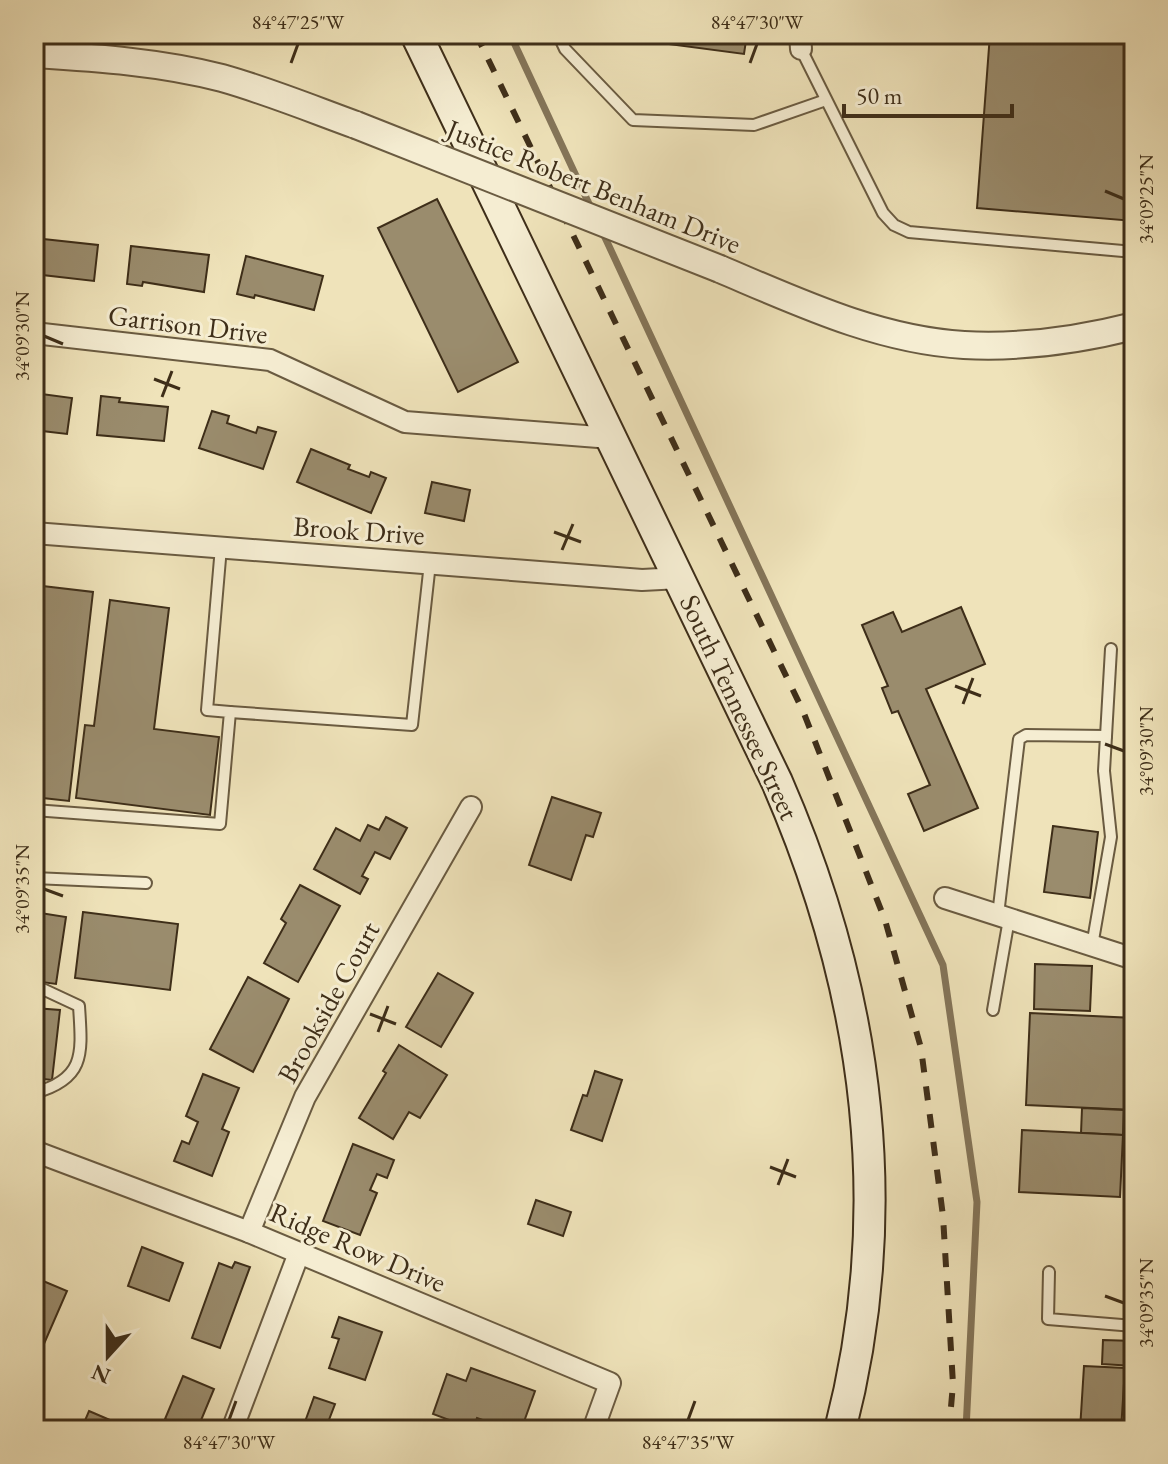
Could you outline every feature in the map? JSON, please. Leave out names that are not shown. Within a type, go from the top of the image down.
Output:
[{"type":"main road","name":"South Tennessee Street","points":[[416,34],[777,782],[812,864],[835,939],[852,1010],[865,1111],[870,1212],[865,1295],[840,1430]]},
{"type":"street","name":"Justice Robert Benham Drive","points":[[34,54],[114,59],[220,78],[356,125],[836,317],[933,342],[977,345],[1033,343],[1132,328]]},
{"type":"street","name":"Garrison Drive","points":[[34,333],[270,360],[405,422],[611,438]]},
{"type":"street","name":"Brook Drive","points":[[34,533],[642,580],[680,578]]},
{"type":"street","name":"Brookside Court","points":[[249,1232],[305,1097],[471,807]]},
{"type":"street","points":[[945,898],[1134,959]]},
{"type":"street","name":"Ridge Row Drive","points":[[34,1151],[249,1232],[610,1383],[593,1430]]},
{"type":"street","points":[[232,1430],[299,1253]]},
{"type":"lane","points":[[558,34],[565,49],[633,120],[754,125],[826,100]]},
{"type":"lane","points":[[800,42],[883,213],[894,225],[909,232],[1134,252]]},
{"type":"lane","points":[[221,547],[207,710],[230,712],[412,725],[430,563]]},
{"type":"lane","points":[[1092,946],[1111,837],[1104,771],[1111,649]]},
{"type":"lane","points":[[34,810],[220,824],[230,712]]},
{"type":"lane","points":[[993,1010],[1019,739],[1026,735],[1106,736]]},
{"type":"lane","points":[[34,878],[146,883]]},
{"type":"lane","points":[[34,985],[79,1006],[81,1042],[73,1074],[56,1087],[34,1093]]},
{"type":"lane","points":[[1049,1272],[1048,1319],[1134,1326]]},
{"type":"building","points":[[593,34],[747,34],[744,54]]},
{"type":"building","points":[[990,34],[1134,34],[1134,221],[977,208]]},
{"type":"building","points":[[437,199],[518,362],[458,392],[378,228]]},
{"type":"building","points":[[34,238],[98,245],[94,281],[34,274]]},
{"type":"building","points":[[131,246],[209,255],[204,292],[143,282],[142,286],[127,284]]},
{"type":"building","points":[[246,256],[323,276],[314,310],[255,295],[254,298],[237,294]]},
{"type":"building","points":[[34,393],[72,398],[67,434],[34,430]]},
{"type":"building","points":[[101,396],[120,398],[119,402],[168,407],[164,441],[97,435]]},
{"type":"building","points":[[212,411],[229,416],[227,423],[256,433],[258,427],[276,432],[263,469],[199,448]]},
{"type":"building","points":[[311,449],[350,465],[348,469],[369,477],[371,472],[386,478],[371,513],[297,482]]},
{"type":"building","points":[[432,482],[470,490],[464,521],[425,513]]},
{"type":"building","points":[[34,585],[93,592],[69,801],[34,797]]},
{"type":"building","points":[[110,600],[169,608],[154,729],[219,737],[210,815],[76,798],[85,725],[94,726]]},
{"type":"building","points":[[961,607],[985,664],[926,689],[978,808],[924,831],[908,794],[930,785],[898,711],[892,713],[882,688],[888,686],[862,625],[893,612],[902,632]]},
{"type":"building","points":[[552,797],[601,813],[593,837],[586,835],[571,880],[529,865]]},
{"type":"building","points":[[386,817],[407,828],[390,859],[375,852],[362,876],[368,879],[360,894],[314,869],[336,828],[360,841],[368,825],[379,830]]},
{"type":"building","points":[[1053,826],[1098,832],[1090,898],[1044,892]]},
{"type":"building","points":[[300,885],[340,906],[298,982],[264,963],[286,923],[281,919]]},
{"type":"building","points":[[34,912],[66,917],[56,984],[34,981]]},
{"type":"building","points":[[83,912],[178,924],[170,990],[75,978]]},
{"type":"building","points":[[1035,964],[1092,966],[1090,1011],[1034,1009]]},
{"type":"building","points":[[438,973],[473,993],[441,1047],[406,1027]]},
{"type":"building","points":[[248,977],[289,999],[253,1072],[210,1049]]},
{"type":"building","points":[[34,1008],[60,1010],[52,1080],[34,1078]]},
{"type":"building","points":[[1030,1013],[1134,1018],[1134,1110],[1026,1105]]},
{"type":"building","points":[[399,1045],[447,1075],[420,1118],[409,1112],[393,1139],[359,1118]]},
{"type":"building","points":[[595,1071],[622,1080],[602,1141],[571,1130]]},
{"type":"building","points":[[203,1074],[239,1088],[222,1129],[229,1132],[212,1176],[174,1161],[182,1141],[189,1144],[198,1122],[186,1116]]},
{"type":"building","points":[[1082,1108],[1124,1110],[1123,1135],[1081,1133]]},
{"type":"building","points":[[1022,1130],[1123,1135],[1120,1197],[1019,1192]]},
{"type":"building","points":[[353,1144],[394,1160],[387,1178],[377,1174],[370,1190],[377,1193],[360,1235],[323,1221]]},
{"type":"building","points":[[536,1200],[571,1212],[563,1236],[528,1224]]},
{"type":"building","points":[[142,1247],[183,1263],[169,1301],[128,1286]]},
{"type":"building","points":[[235,1262],[250,1267],[220,1348],[192,1338],[219,1263],[232,1268]]},
{"type":"building","points":[[36,1278],[67,1291],[40,1353],[34,1351]]},
{"type":"building","points":[[339,1317],[382,1332],[365,1380],[329,1368],[339,1339],[332,1337]]},
{"type":"building","points":[[1103,1340],[1134,1341],[1134,1366],[1102,1364]]},
{"type":"building","points":[[1084,1366],[1125,1368],[1121,1430],[1080,1430]]},
{"type":"building","points":[[471,1368],[535,1391],[521,1430],[477,1418],[473,1429],[433,1414],[447,1374],[466,1381]]},
{"type":"building","points":[[183,1376],[214,1389],[197,1430],[165,1419]]},
{"type":"building","points":[[314,1397],[335,1404],[327,1425],[336,1430],[302,1430]]},
{"type":"building","points":[[89,1411],[124,1426],[122,1430],[81,1430]]},
{"type":"waterway","points":[[510,34],[591,208]]},
{"type":"waterway","points":[[602,231],[943,965],[977,1202],[966,1430]]},
{"type":"railway","points":[[476,34],[803,711],[885,920],[921,1048],[943,1216],[953,1384],[949,1430]]}]
